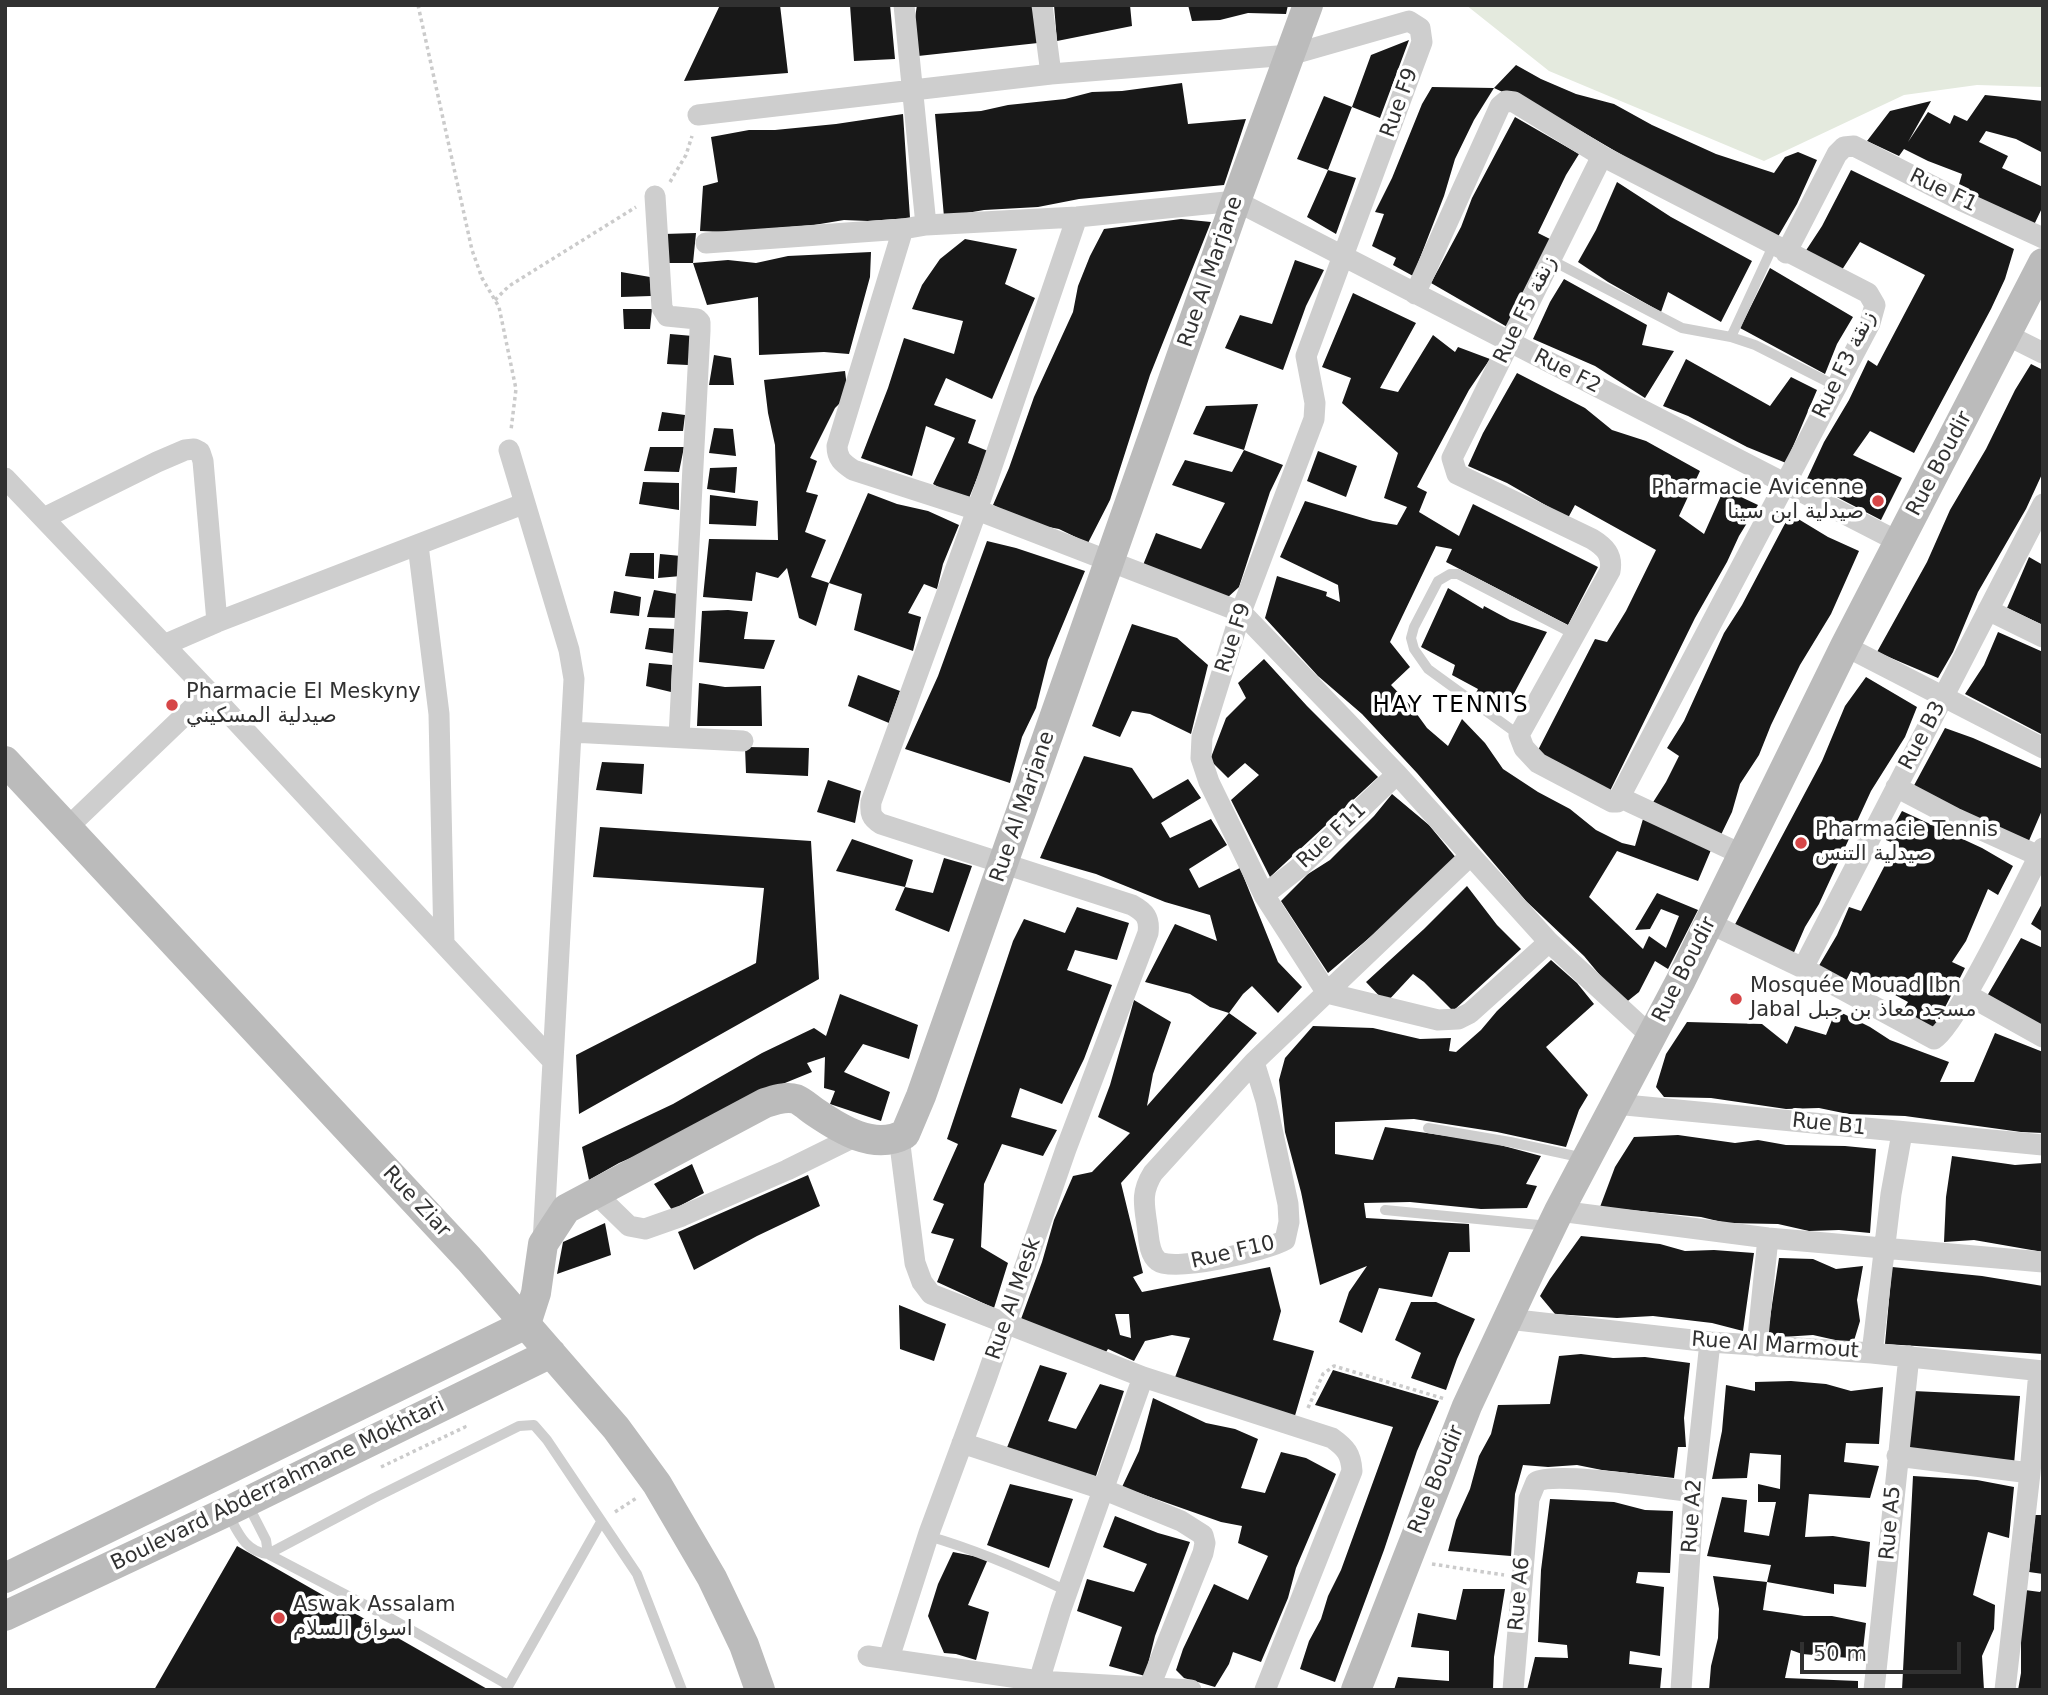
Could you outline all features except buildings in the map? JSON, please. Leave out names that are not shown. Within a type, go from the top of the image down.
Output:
[{"type":"street","points":[[904,5],[926,225]]},
{"type":"street","points":[[1042,5],[1051,74]]},
{"type":"street","name":"Rue Al Marjane","points":[[899,1137],[906,1132],[921,1096],[1236,201],[1308,5]]},
{"type":"street","name":"Rue F9","points":[[1290,55],[1409,21],[1420,28],[1422,42],[1306,356],[1315,403],[1314,419],[1241,612],[1202,737],[1201,758],[1209,782],[1264,895],[1327,993]]},
{"type":"street","points":[[698,115],[1051,74],[1290,55]]},
{"type":"street","name":"Rue F3 زنقة","points":[[1415,294],[1500,106],[1506,101],[1514,102],[1602,156],[1868,293],[1875,305],[1870,323],[1620,800]]},
{"type":"street","name":"Rue F1","points":[[1780,249],[1837,154],[1844,147],[1854,146],[1962,201],[2043,238]]},
{"type":"street","name":"Rue F5 زنقة","points":[[1574,634],[1609,571],[1612,562],[1610,555],[1592,539],[1457,474],[1452,458],[1602,156]]},
{"type":"street","points":[[655,196],[662,308],[667,316],[697,319],[700,322],[679,737]]},
{"type":"street","points":[[706,243],[903,229],[926,225],[1077,217],[1236,201]]},
{"type":"street","name":"Rue F2","points":[[1236,201],[1899,542]]},
{"type":"street","points":[[1003,863],[881,824],[873,819],[870,813],[871,802],[1077,217]]},
{"type":"street","points":[[903,229],[837,446],[837,455],[842,462],[853,470],[976,510],[1241,612],[1397,774],[1549,943],[1651,1036]]},
{"type":"street","name":"Rue Boudir","points":[[1356,1690],[1467,1406],[1555,1219],[1709,923],[1845,646],[2043,263]]},
{"type":"street","points":[[2007,335],[2043,353]]},
{"type":"street","points":[[44,518],[157,461],[185,450],[194,449],[200,452],[217,622]]},
{"type":"street","points":[[509,450],[523,504],[569,650],[574,679],[543,1244],[536,1293],[526,1324]]},
{"type":"street","points":[[5,478],[552,1060]]},
{"type":"street","points":[[164,645],[523,504]]},
{"type":"street","name":"Rue B3","points":[[1803,968],[2043,504]]},
{"type":"street","points":[[418,545],[439,714],[444,944]]},
{"type":"street","points":[[1988,610],[2043,637]]},
{"type":"street","points":[[1574,634],[1524,745],[1538,763],[1568,780],[1612,802],[1620,800],[1741,854]]},
{"type":"street","points":[[1845,646],[2043,748]]},
{"type":"street","points":[[67,828],[209,692]]},
{"type":"street","points":[[571,732],[743,741]]},
{"type":"street","name":"Rue Ziar","points":[[5,761],[470,1259],[616,1428],[657,1484],[712,1577],[744,1645],[760,1690]]},
{"type":"street","name":"Rue F11","points":[[1264,895],[1301,866],[1397,774]]},
{"type":"street","points":[[1709,923],[1803,968],[1934,1038],[1947,1027],[1966,994],[2041,852],[1955,818],[1896,787]]},
{"type":"street","name":"Rue F10","points":[[1254,1062],[1266,1101],[1288,1204],[1289,1222],[1285,1240],[1262,1250],[1174,1266],[1166,1265],[1158,1261],[1152,1253],[1145,1208],[1145,1186],[1153,1173],[1254,1062],[1470,856]]},
{"type":"street","name":"Rue Al Mesk","points":[[1003,863],[1132,905],[1144,912],[1149,924],[1145,943],[1066,1149],[962,1444],[879,1657],[1039,1681]]},
{"type":"street","points":[[1327,993],[1438,1020],[1458,1019],[1470,1013],[1549,943]]},
{"type":"street","points":[[1966,994],[2043,1037]]},
{"type":"street","points":[[543,1244],[566,1209],[594,1192],[777,1099],[793,1098],[856,1136],[879,1140],[899,1137],[915,1263],[922,1282],[936,1298],[1143,1377],[1332,1438],[1350,1455],[1352,1471],[1265,1690]]},
{"type":"street","name":"Rue B1","points":[[1615,1104],[2043,1145]]},
{"type":"street","points":[[1872,1353],[1902,1133]]},
{"type":"street","points":[[594,1192],[629,1226],[645,1229],[682,1216],[787,1170],[856,1136]]},
{"type":"street","points":[[1555,1219],[2043,1262]]},
{"type":"street","points":[[1758,1346],[1768,1238]]},
{"type":"street","name":"Rue Al Marmout","points":[[1508,1319],[1710,1342],[1909,1356],[2041,1371]]},
{"type":"street","name":"Boulevard Abderrahmane Mokhtari","points":[[5,1578],[526,1324]]},
{"type":"street","name":"Rue A2","points":[[1681,1690],[1694,1492],[1710,1342]]},
{"type":"street","name":"Boulevard Abderrahmane Mokhtari","points":[[5,1616],[551,1353]]},
{"type":"street","name":"Rue A5","points":[[1874,1690],[1909,1356]]},
{"type":"street","points":[[2005,1690],[2041,1371]]},
{"type":"street","points":[[1143,1377],[1067,1591],[1039,1681],[1191,1690]]},
{"type":"street","points":[[962,1444],[1105,1490],[1181,1521],[1196,1529],[1205,1539],[1203,1553],[1150,1686]]},
{"type":"street","points":[[1897,1456],[2030,1473]]},
{"type":"street","points":[[218,1474],[236,1507]]},
{"type":"street","name":"Rue A6","points":[[1513,1690],[1529,1499],[1536,1482],[1550,1478],[1605,1481],[1694,1492]]},
{"type":"street","points":[[76,1543],[91,1575]]},
{"type":"lane","points":[[1731,337],[1780,249]]},
{"type":"lane","points":[[1551,260],[1682,328],[1731,337],[1755,345],[1836,386]]},
{"type":"lane","points":[[1524,745],[1428,669],[1414,649],[1411,638],[1413,627],[1438,581],[1450,574],[1458,574],[1574,634]]},
{"type":"lane","points":[[1428,1128],[1586,1159]]},
{"type":"lane","points":[[1385,1210],[1555,1219]]},
{"type":"lane","points":[[268,1554],[519,1426],[534,1425],[547,1440],[637,1574],[682,1690]]},
{"type":"lane","points":[[236,1507],[245,1544],[251,1550],[268,1554],[392,1619],[507,1688],[601,1522]]},
{"type":"lane","points":[[236,1507],[266,1540],[268,1554]]},
{"type":"lane","points":[[928,1536],[1013,1565],[1067,1591]]},
{"type":"path","points":[[418,5],[472,250],[482,278],[499,307],[516,389],[509,450]]},
{"type":"path","points":[[495,300],[519,280],[665,189],[686,155],[698,115]]},
{"type":"path","points":[[1300,1427],[1323,1374],[1334,1366],[1467,1406]]},
{"type":"path","points":[[601,1522],[657,1484]]},
{"type":"path","points":[[1406,1560],[1521,1577]]},
{"type":"shaded area","points":[[1466,5],[2043,5],[2043,87],[1977,85],[1904,95],[1764,161],[1549,71]]},
{"type":"place","name":"Pharmacie Avicenne صيدلية ابن سينا","points":[[1878,501]]},
{"type":"place","name":"Pharmacie El Meskyny صيدلية المسكيني","points":[[172,705]]},
{"type":"place","name":"Pharmacie Tennis صيدلية التنس","points":[[1801,843]]},
{"type":"place","name":"Mosquée Mouad Ibn Jabal مسجد معاذ بن جبل","points":[[1736,999]]},
{"type":"place","name":"Aswak Assalam اسواق السلام","points":[[279,1618]]},
{"type":"district","name":"HAY TENNIS","points":[[1451,706]]}]
